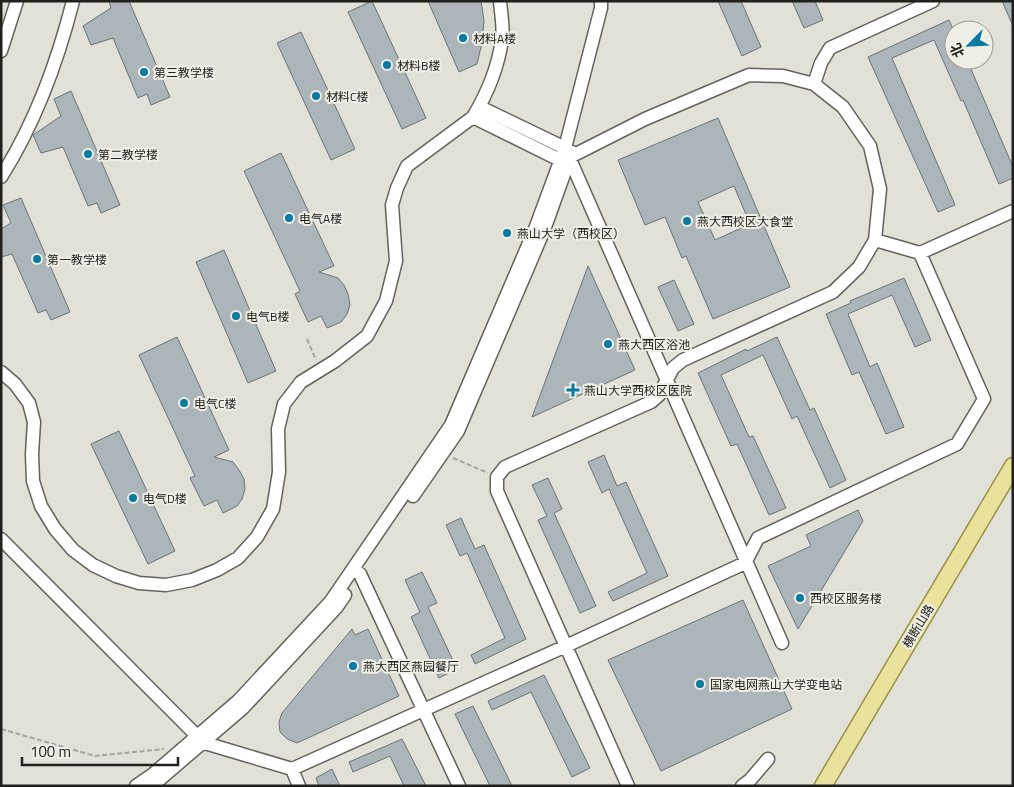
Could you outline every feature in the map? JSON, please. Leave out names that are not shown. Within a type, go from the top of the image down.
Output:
[{"type":"main road","name":"横断山路","points":[[823,786],[1013,466]]},
{"type":"street","points":[[1,51],[17,1]]},
{"type":"street","points":[[1,177],[14,156],[44,90],[63,41],[73,1]]},
{"type":"street","points":[[1,372],[15,384],[29,403],[34,422],[32,480],[41,506],[55,529],[73,550],[93,565],[116,576],[139,583],[166,585],[192,580],[217,570],[238,558],[257,537],[273,509],[279,472],[278,429],[284,404],[301,382],[335,361],[367,336],[386,301],[396,261],[392,206],[397,188],[407,166],[477,112],[492,78],[502,39],[500,1]]},
{"type":"street","points":[[356,571],[451,425],[565,155],[601,8],[601,1]]},
{"type":"street","points":[[136,786],[194,741],[238,701],[331,601],[356,571],[458,431],[544,230],[609,10],[609,1]]},
{"type":"street","points":[[814,84],[821,63],[830,48],[933,1]]},
{"type":"street","points":[[565,155],[749,75],[783,76],[814,84],[843,107],[870,146],[880,189],[875,240],[859,267],[832,292],[683,360],[674,368],[659,395],[651,402],[505,467],[497,477],[497,491],[628,786]]},
{"type":"street","points":[[477,112],[565,155],[782,643]]},
{"type":"street","points":[[875,240],[920,253],[1013,211]]},
{"type":"street","points":[[1,539],[194,741],[292,769],[745,563],[758,538],[957,444],[984,399],[920,253]]},
{"type":"street","points":[[356,571],[459,786]]},
{"type":"street","points":[[152,786],[194,741]]},
{"type":"street","points":[[742,786],[768,760]]},
{"type":"street","points":[[292,769],[299,786]]},
{"type":"path","points":[[307,339],[320,371]]},
{"type":"path","points":[[443,453],[497,477]]},
{"type":"path","points":[[1,729],[95,756],[194,741]]},
{"type":"building","name":"第三教学楼","points":[[109,1],[129,1],[170,97],[151,105],[147,94],[138,98],[113,38],[91,45],[83,26],[111,8]]},
{"type":"building","name":"材料B楼","points":[[372,1],[426,118],[402,129],[348,12]]},
{"type":"building","name":"材料A楼","points":[[428,1],[481,1],[484,21],[482,43],[477,64],[459,72]]},
{"type":"building","points":[[718,1],[741,1],[761,47],[742,56]]},
{"type":"building","points":[[792,1],[815,1],[823,20],[804,28]]},
{"type":"building","points":[[1002,1],[1013,1],[1013,26]]},
{"type":"building","points":[[944,22],[944,63],[934,40],[892,58],[955,205],[938,212],[868,57]]},
{"type":"building","name":"材料C楼","points":[[301,32],[355,149],[331,160],[277,43]]},
{"type":"building","points":[[947,70],[971,70],[1013,167],[1013,178],[999,184],[963,100],[961,101]]},
{"type":"building","name":"第二教学楼","points":[[71,91],[120,205],[101,213],[97,203],[88,206],[63,147],[41,153],[33,135],[61,116],[54,99]]},
{"type":"building","name":"燕大西校区大食堂","points":[[718,118],[790,287],[713,319],[686,256],[682,258],[665,217],[645,225],[618,160]],"holes":[[[734,186],[750,224],[715,240],[698,202]]]},
{"type":"building","name":"电气A楼","points":[[281,153],[334,266],[319,272],[338,278],[348,294],[350,305],[347,314],[341,322],[327,328],[321,316],[308,322],[295,294],[300,291],[244,171]]},
{"type":"building","name":"第一教学楼","points":[[21,198],[70,312],[51,320],[46,310],[38,313],[12,254],[1,257],[1,229],[11,223],[3,205]]},
{"type":"building","name":"电气B楼","points":[[224,250],[276,371],[248,383],[196,262]]},
{"type":"building","name":"燕大西区浴池","points":[[588,266],[635,370],[532,417]]},
{"type":"building","points":[[904,278],[931,340],[915,347],[892,295],[848,314],[870,367],[877,363],[904,427],[886,434],[859,372],[852,375],[826,314],[851,303],[850,301]]},
{"type":"building","points":[[674,280],[694,324],[678,331],[658,287]]},
{"type":"building","name":"电气C楼","points":[[177,337],[229,450],[214,457],[233,462],[244,479],[245,489],[242,499],[237,506],[223,513],[217,500],[204,506],[190,478],[195,476],[139,355]]},
{"type":"building","points":[[777,337],[810,410],[814,408],[846,480],[830,488],[797,416],[792,419],[763,355],[721,375],[749,437],[753,436],[786,508],[769,515],[737,444],[731,446],[698,373],[746,349],[747,351]]},
{"type":"building","name":"电气D楼","points":[[119,431],[175,551],[148,564],[91,444]]},
{"type":"building","points":[[604,455],[617,486],[626,482],[668,576],[613,601],[608,592],[647,573],[609,489],[602,493],[588,462]]},
{"type":"building","points":[[548,478],[562,509],[554,513],[596,606],[580,613],[538,520],[547,516],[532,485]]},
{"type":"building","name":"西校区服务楼","points":[[858,510],[863,521],[798,629],[768,566],[811,546],[806,535]]},
{"type":"building","points":[[461,518],[475,549],[484,545],[526,639],[475,664],[471,655],[505,638],[467,553],[460,556],[446,525]]},
{"type":"building","points":[[422,572],[437,603],[428,607],[457,669],[439,678],[411,617],[420,612],[405,580]]},
{"type":"building","name":"国家电网燕山大学变电站","points":[[743,600],[792,709],[661,771],[608,660]]},
{"type":"building","name":"燕大西区燕园餐厅","points":[[352,629],[355,635],[368,629],[399,696],[297,743],[287,739],[280,732],[279,722],[282,713]]},
{"type":"building","points":[[544,675],[590,768],[572,777],[531,692],[492,710],[488,701]]},
{"type":"building","points":[[473,706],[512,786],[490,786],[455,714]]},
{"type":"building","points":[[402,739],[426,786],[404,786],[390,756],[353,772],[349,762]]},
{"type":"building","points":[[332,769],[340,786],[319,786],[316,778]]},
{"type":"place","name":"材料A楼","points":[[463,38]]},
{"type":"place","name":"材料B楼","points":[[387,65]]},
{"type":"place","name":"第三教学楼","points":[[144,72]]},
{"type":"place","name":"材料C楼","points":[[316,96]]},
{"type":"place","name":"第二教学楼","points":[[88,154]]},
{"type":"place","name":"电气A楼","points":[[289,218]]},
{"type":"place","name":"燕大西校区大食堂","points":[[687,221]]},
{"type":"place","name":"燕山大学（西校区）","points":[[507,233]]},
{"type":"place","name":"第一教学楼","points":[[37,259]]},
{"type":"place","name":"电气B楼","points":[[236,316]]},
{"type":"place","name":"燕大西区浴池","points":[[608,344]]},
{"type":"place","name":"燕山大学西校区医院","points":[[573,390]]},
{"type":"place","name":"电气C楼","points":[[184,403]]},
{"type":"place","name":"电气D楼","points":[[133,498]]},
{"type":"place","name":"西校区服务楼","points":[[800,598]]},
{"type":"place","name":"燕大西区燕园餐厅","points":[[353,666]]},
{"type":"place","name":"国家电网燕山大学变电站","points":[[700,684]]}]
